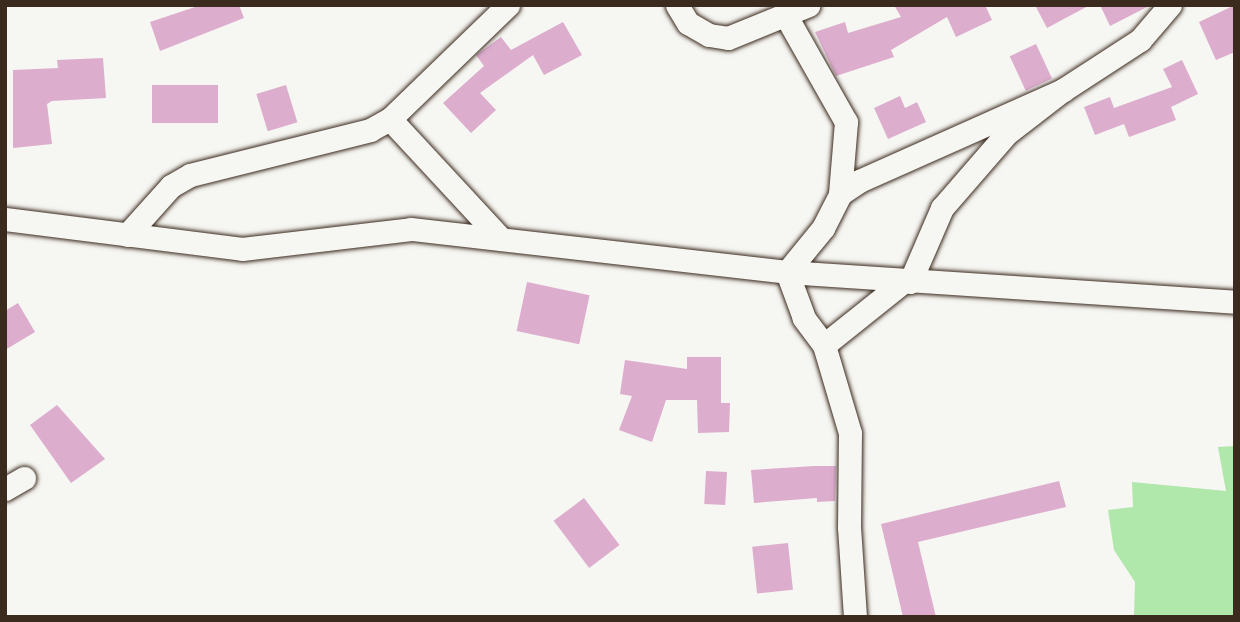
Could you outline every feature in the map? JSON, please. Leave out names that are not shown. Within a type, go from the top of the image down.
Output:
[{"type":"street","points":[[127,235],[171,186],[190,175],[370,130],[390,119],[508,5]]},
{"type":"street","points":[[677,5],[688,23],[709,35],[728,38],[809,5]]},
{"type":"street","points":[[824,345],[906,282],[942,208],[1006,134],[1063,90],[1140,40],[1170,5]]},
{"type":"street","points":[[786,16],[846,122],[840,194],[823,228],[787,272]]},
{"type":"street","points":[[840,194],[896,162],[1063,90]]},
{"type":"street","points":[[390,119],[501,239]]},
{"type":"street","points":[[5,219],[242,249],[305,245],[355,234],[411,229],[787,272],[1235,302]]},
{"type":"street","points":[[787,272],[804,318],[824,345],[850,433],[849,527],[855,617]]},
{"type":"green space","points":[[1235,446],[1235,617],[1134,617],[1135,582],[1114,550],[1108,510],[1133,507],[1132,482],[1226,491],[1218,447]]},
{"type":"building","points":[[201,5],[239,5],[244,18],[160,51],[150,22]]},
{"type":"building","points":[[894,5],[985,5],[992,20],[956,37],[947,17],[891,50],[894,57],[836,76],[815,32],[845,22],[848,33],[901,17]]},
{"type":"building","points":[[1035,5],[1090,5],[1047,28]]},
{"type":"building","points":[[1100,5],[1151,5],[1110,26]]},
{"type":"building","points":[[1235,5],[1235,52],[1216,60],[1199,22]]},
{"type":"building","points":[[563,22],[582,55],[544,75],[533,55],[480,93],[496,110],[471,133],[443,103],[484,66],[476,55],[501,37],[511,50]]},
{"type":"building","points":[[1036,44],[1052,78],[1026,91],[1010,56]]},
{"type":"building","points":[[103,58],[106,98],[52,101],[47,104],[52,144],[13,148],[13,70],[58,68],[57,60]]},
{"type":"building","points":[[1182,60],[1198,94],[1171,107],[1176,120],[1129,137],[1124,124],[1095,135],[1084,107],[1110,97],[1114,108],[1172,87],[1163,69]]},
{"type":"building","points":[[152,85],[218,85],[218,123],[152,123]]},
{"type":"building","points":[[286,85],[297,122],[268,131],[256,94]]},
{"type":"building","points":[[900,96],[905,108],[917,102],[926,122],[888,139],[874,108]]},
{"type":"building","points":[[527,282],[590,295],[579,344],[517,331]]},
{"type":"building","points":[[18,303],[35,332],[5,350],[5,311]]},
{"type":"building","points":[[687,357],[721,357],[721,403],[730,403],[729,432],[698,433],[697,400],[666,400],[652,442],[619,430],[632,396],[620,394],[625,360],[687,369]]},
{"type":"building","points":[[57,405],[105,459],[71,483],[30,425]]},
{"type":"building","points":[[836,466],[835,501],[817,502],[817,498],[754,503],[751,470]]},
{"type":"building","points":[[706,471],[727,472],[725,505],[704,504]]},
{"type":"building","points":[[1059,481],[1066,507],[918,542],[936,617],[903,617],[881,524]]},
{"type":"building","points":[[584,498],[620,545],[589,568],[554,521]]},
{"type":"building","points":[[788,543],[793,590],[757,594],[752,547]]}]
